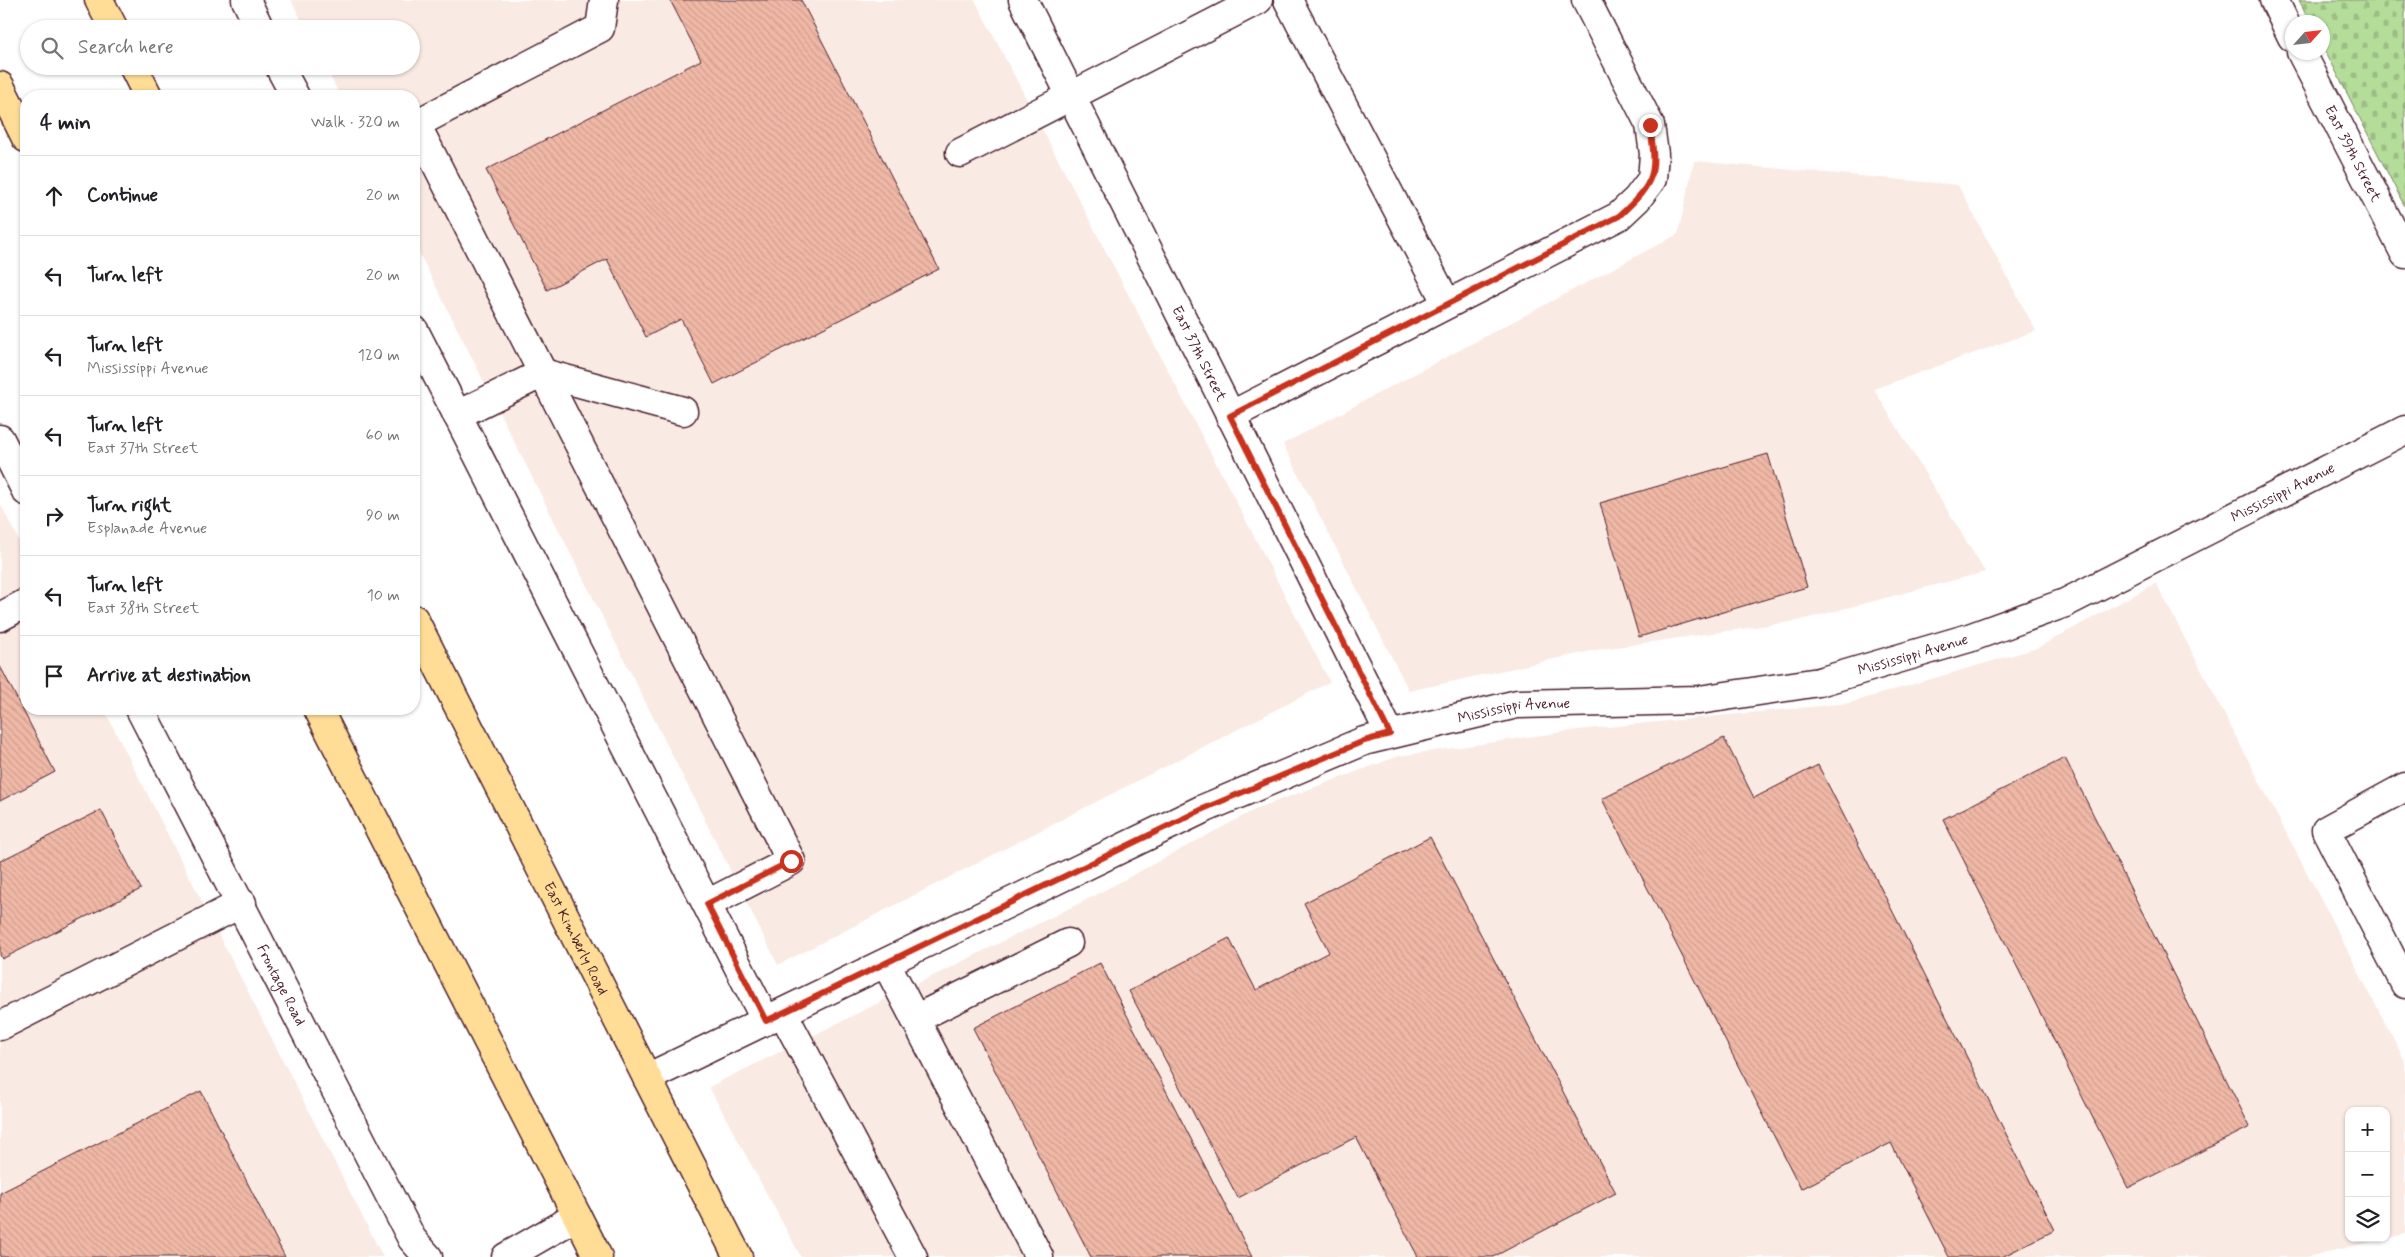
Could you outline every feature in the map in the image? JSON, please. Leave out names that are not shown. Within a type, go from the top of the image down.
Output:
[{"type":"main road","points":[[100,0],[110,20]]},
{"type":"main road","points":[[138,75],[145,90]]},
{"type":"main road","points":[[0,86],[20,126]]},
{"type":"main road","name":"East Kimberly Road","points":[[420,631],[738,1257]]},
{"type":"main road","points":[[321,715],[598,1257]]},
{"type":"street","points":[[246,0],[256,20]]},
{"type":"street","points":[[420,122],[600,28],[604,0]]},
{"type":"street","name":"East 37th Street","points":[[1023,0],[1390,734]]},
{"type":"street","points":[[960,154],[1258,0]]},
{"type":"street","points":[[1288,0],[1447,304]]},
{"type":"street","points":[[1230,416],[1619,216],[1637,199],[1652,180],[1654,154],[1650,125],[1586,0]]},
{"type":"street","points":[[2274,0],[2285,23]]},
{"type":"street","name":"East 39th Street","points":[[2305,60],[2405,254]]},
{"type":"street","points":[[284,75],[292,90]]},
{"type":"street","points":[[420,132],[791,861],[707,904]]},
{"type":"street","points":[[420,342],[707,904],[775,1017],[913,1257]]},
{"type":"street","points":[[456,415],[543,373],[683,411]]},
{"type":"street","name":"Mississippi Avenue","points":[[647,1078],[1203,809],[1364,741],[1517,704],[1699,700],[1819,682],[1969,638],[2065,603],[2405,430]]},
{"type":"street","points":[[0,439],[6,466],[20,484]]},
{"type":"street","points":[[0,617],[20,606]]},
{"type":"street","name":"Frontage Road","points":[[143,715],[242,903],[412,1238],[428,1257]]},
{"type":"street","points":[[2405,788],[2326,830],[2405,984]]},
{"type":"street","points":[[0,1026],[242,903]]},
{"type":"street","points":[[915,1019],[1068,942]]},
{"type":"street","points":[[886,963],[1039,1257]]},
{"type":"street","points":[[506,1257],[577,1216]]},
{"type":"shaded area","points":[[291,0],[975,0],[1330,682],[778,965],[420,255],[420,90],[337,90],[330,75],[420,75],[420,20],[301,20]]},
{"type":"shaded area","points":[[1694,161],[1958,185],[2036,331],[1874,389],[1985,572],[1797,621],[1596,650],[1409,691],[1283,444],[1678,234]]},
{"type":"shaded area","points":[[0,503],[20,543],[20,715],[107,715],[383,1257],[0,1257]]},
{"type":"shaded area","points":[[2156,583],[2405,1061],[2405,1234],[2390,1238],[2390,1107],[2345,1107],[2345,1242],[2371,1242],[2307,1257],[801,1257],[709,1087],[1090,898],[1258,808],[1399,756],[1577,730],[1849,703],[2037,648]]},
{"type":"green space","points":[[2299,0],[2405,0],[2405,207],[2330,60],[2330,15],[2306,15]]},
{"type":"building","points":[[670,0],[801,0],[939,269],[714,384],[681,319],[646,337],[607,259],[547,290],[486,170],[701,60]]},
{"type":"building","points":[[1768,454],[1807,587],[1639,637],[1600,503]]},
{"type":"building","points":[[0,666],[20,705],[20,715],[25,715],[55,772],[0,801]]},
{"type":"building","points":[[1724,738],[1754,798],[1818,765],[2055,1230],[2002,1257],[1949,1257],[1891,1143],[1801,1189],[1602,799]]},
{"type":"building","points":[[2065,758],[2250,1127],[2128,1188],[1943,819]]},
{"type":"building","points":[[101,810],[141,889],[2,959],[0,955],[0,861]]},
{"type":"building","points":[[1430,837],[1616,1193],[1493,1257],[1418,1257],[1356,1137],[1238,1198],[1129,991],[1229,938],[1256,990],[1329,952],[1304,903]]},
{"type":"building","points":[[1100,963],[1252,1257],[1091,1257],[973,1028]]},
{"type":"building","points":[[201,1091],[285,1257],[0,1257],[0,1193]]},
{"type":"route","points":[[791,861],[707,904],[766,1021],[1203,809],[1364,741],[1390,734],[1230,416],[1619,216],[1637,199],[1652,180],[1654,154],[1650,125]]}]
